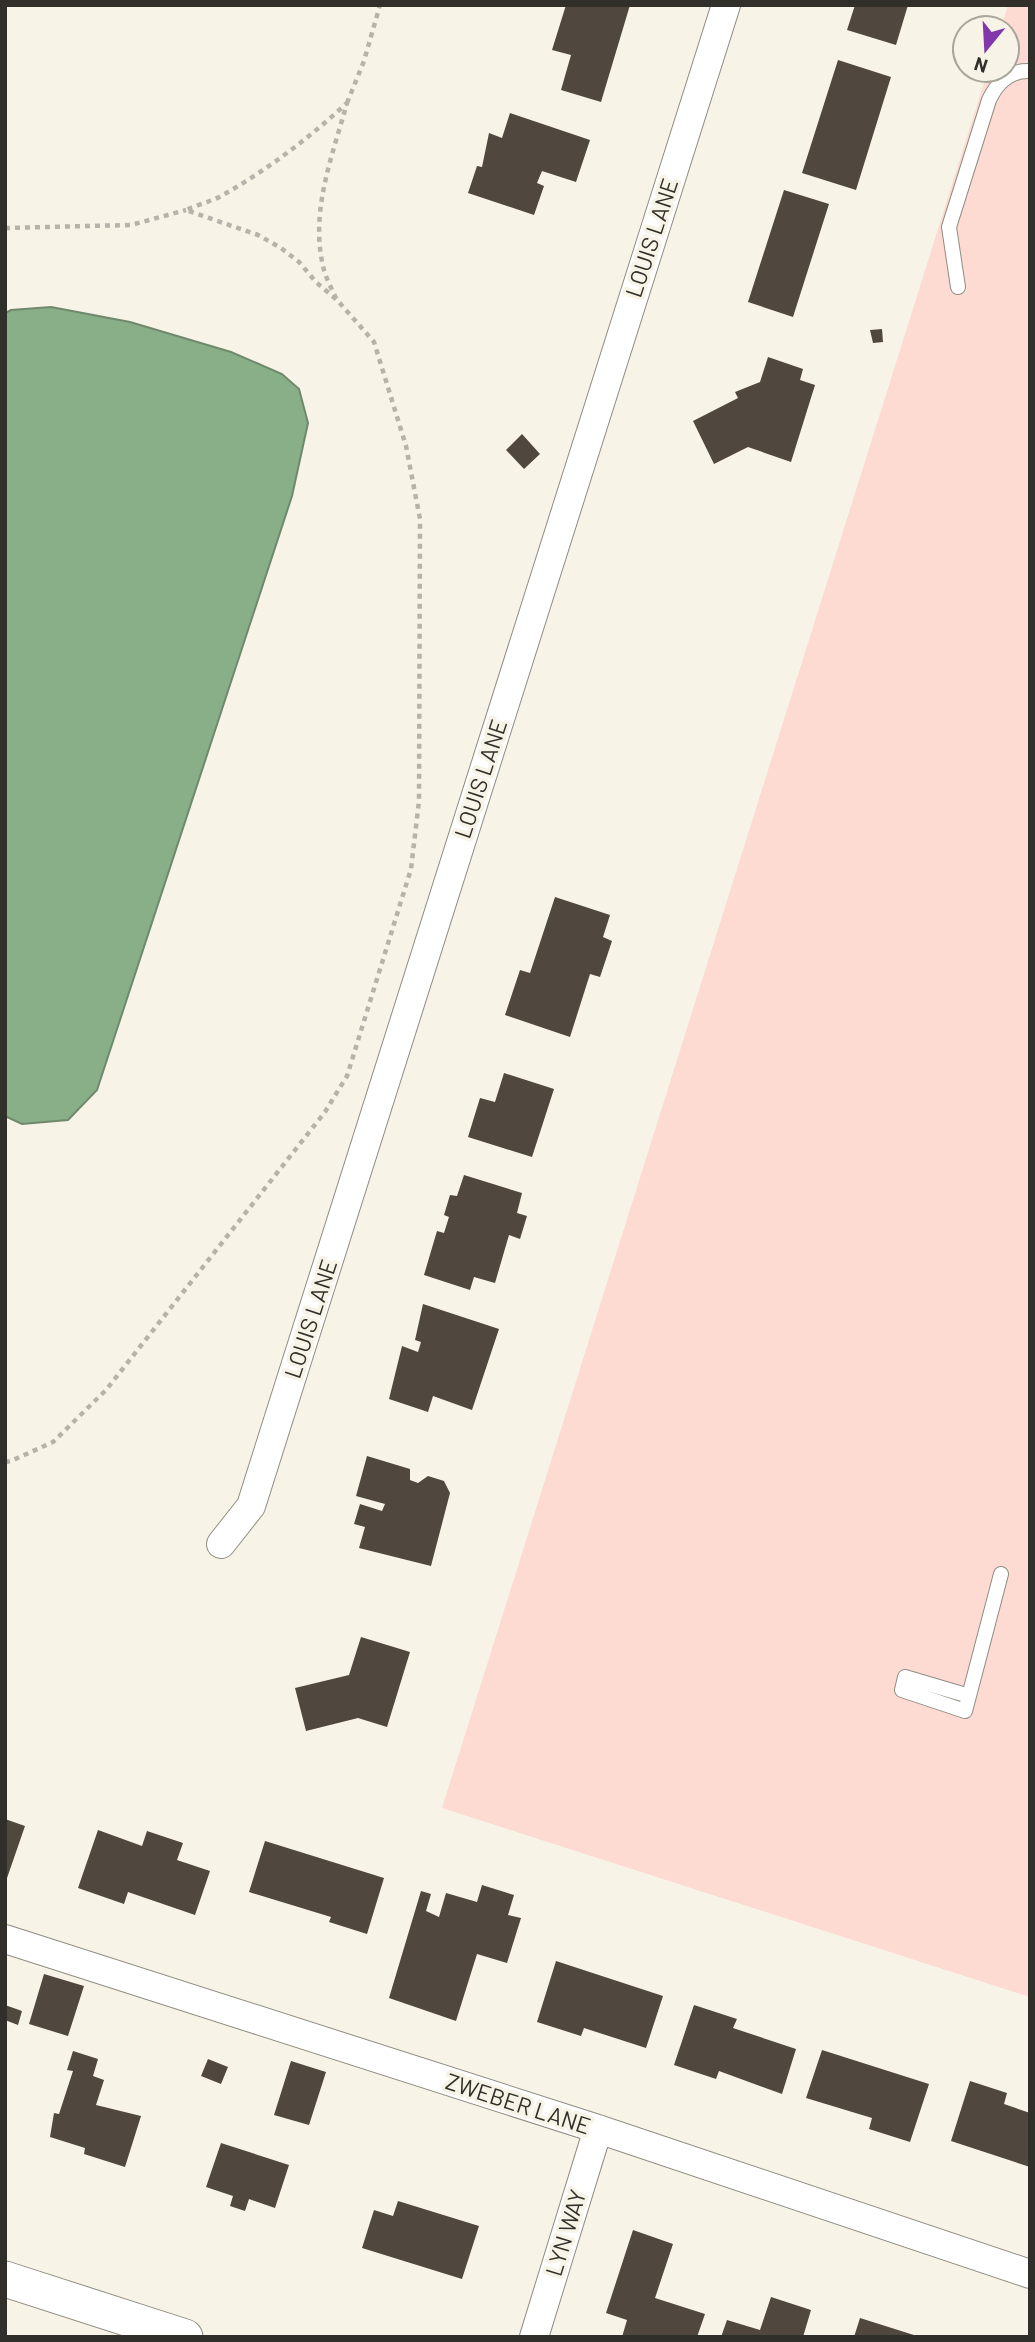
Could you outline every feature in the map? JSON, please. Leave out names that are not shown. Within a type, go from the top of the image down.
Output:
[{"type":"street","name":"LOUIS LANE","points":[[221,1544],[251,1506],[726,5]]},
{"type":"street","name":"ZWEBER LANE","points":[[5,1939],[598,2129],[1030,2274]]},
{"type":"street","name":"LYN WAY","points":[[534,2337],[598,2129]]},
{"type":"street","points":[[5,2279],[185,2337]]},
{"type":"lane","points":[[958,287],[949,228],[989,100],[995,88],[1007,77],[1019,71],[1030,71]]},
{"type":"lane","points":[[969,1696],[1001,1574]]},
{"type":"path","points":[[337,300],[324,271],[320,248],[324,184],[347,103],[364,61],[380,5]]},
{"type":"path","points":[[5,228],[131,225],[219,197],[311,135],[347,103]]},
{"type":"path","points":[[5,1462],[53,1442],[106,1390],[325,1112],[347,1076],[411,869],[419,801],[420,519],[406,446],[374,342],[337,300],[281,248],[258,235],[186,209]]},
{"type":"shaded area","points":[[1008,5],[1030,5],[1030,1997],[442,1808],[984,84],[1021,84],[1021,14],[1005,14]]},
{"type":"shaded area","points":[[51,307],[130,322],[231,352],[282,374],[299,389],[308,423],[292,496],[97,1090],[68,1120],[22,1124],[5,1116],[5,313],[11,310]]},
{"type":"building","points":[[566,5],[630,5],[601,102],[561,90],[571,55],[552,50]]},
{"type":"building","points":[[855,5],[908,5],[896,45],[847,30]]},
{"type":"building","points":[[838,60],[891,77],[856,190],[802,173]]},
{"type":"building","points":[[510,113],[590,140],[576,182],[542,171],[537,183],[544,186],[534,215],[468,193],[477,166],[482,167],[489,133],[502,138]]},
{"type":"building","points":[[784,190],[829,204],[793,317],[748,302]]},
{"type":"building","points":[[882,329],[883,342],[873,343],[870,330]]},
{"type":"building","points":[[768,357],[803,369],[800,380],[815,385],[791,462],[748,447],[714,464],[693,421],[738,398],[735,392],[760,382]]},
{"type":"building","points":[[522,434],[540,454],[524,469],[506,450]]},
{"type":"building","points":[[555,897],[610,915],[603,937],[612,941],[600,977],[590,974],[570,1037],[505,1015],[520,970],[530,973]]},
{"type":"building","points":[[504,1073],[554,1089],[532,1157],[468,1137],[480,1098],[495,1102]]},
{"type":"building","points":[[464,1175],[522,1193],[517,1213],[527,1216],[520,1239],[509,1235],[495,1283],[474,1277],[470,1290],[424,1275],[437,1231],[444,1233],[449,1217],[444,1215],[450,1195],[457,1196]]},
{"type":"building","points":[[423,1304],[499,1329],[472,1410],[433,1396],[428,1412],[389,1399],[402,1346],[418,1352],[421,1342],[415,1340]]},
{"type":"building","points":[[367,1456],[410,1469],[410,1480],[418,1483],[428,1476],[444,1481],[450,1493],[431,1566],[359,1548],[365,1527],[354,1524],[360,1504],[382,1511],[385,1504],[356,1496]]},
{"type":"building","points":[[361,1637],[410,1652],[387,1727],[358,1718],[306,1731],[295,1688],[349,1675]]},
{"type":"building","points":[[5,1819],[25,1826],[6,1881],[5,1881]]},
{"type":"building","points":[[98,1830],[142,1846],[147,1831],[183,1843],[177,1860],[210,1871],[195,1915],[128,1892],[124,1904],[78,1888]]},
{"type":"building","points":[[265,1841],[384,1878],[367,1934],[329,1922],[331,1917],[249,1892]]},
{"type":"building","points":[[482,1885],[514,1895],[508,1915],[521,1918],[507,1963],[477,1954],[456,2021],[389,1998],[421,1891],[431,1894],[426,1911],[439,1917],[446,1893],[477,1902]]},
{"type":"building","points":[[556,1961],[663,1996],[646,2048],[584,2028],[581,2036],[537,2022]]},
{"type":"building","points":[[44,1974],[84,1986],[68,2036],[29,2024]]},
{"type":"building","points":[[5,2005],[22,2011],[18,2025],[5,2020]]},
{"type":"building","points":[[694,2005],[737,2019],[733,2028],[796,2049],[782,2094],[719,2071],[716,2079],[674,2065]]},
{"type":"building","points":[[822,2050],[929,2084],[910,2142],[869,2129],[872,2118],[806,2098]]},
{"type":"building","points":[[73,2051],[98,2059],[93,2076],[104,2080],[96,2105],[141,2116],[125,2167],[84,2154],[85,2148],[50,2137],[54,2113],[59,2114],[73,2071],[67,2070]]},
{"type":"building","points":[[208,2059],[228,2067],[221,2084],[201,2076]]},
{"type":"building","points":[[291,2061],[326,2072],[309,2125],[274,2115]]},
{"type":"building","points":[[970,2081],[1007,2093],[1004,2104],[1030,2113],[1030,2167],[951,2141]]},
{"type":"building","points":[[221,2143],[289,2165],[275,2208],[249,2199],[245,2211],[230,2206],[233,2196],[206,2187]]},
{"type":"building","points":[[398,2201],[479,2226],[462,2279],[362,2248],[374,2210],[393,2216]]},
{"type":"building","points":[[633,2230],[673,2244],[655,2298],[705,2314],[697,2337],[622,2337],[627,2320],[606,2313]]},
{"type":"building","points":[[771,2297],[811,2310],[803,2337],[721,2337],[727,2320],[760,2330]]},
{"type":"building","points":[[860,2318],[917,2336],[917,2337],[854,2337]]}]
